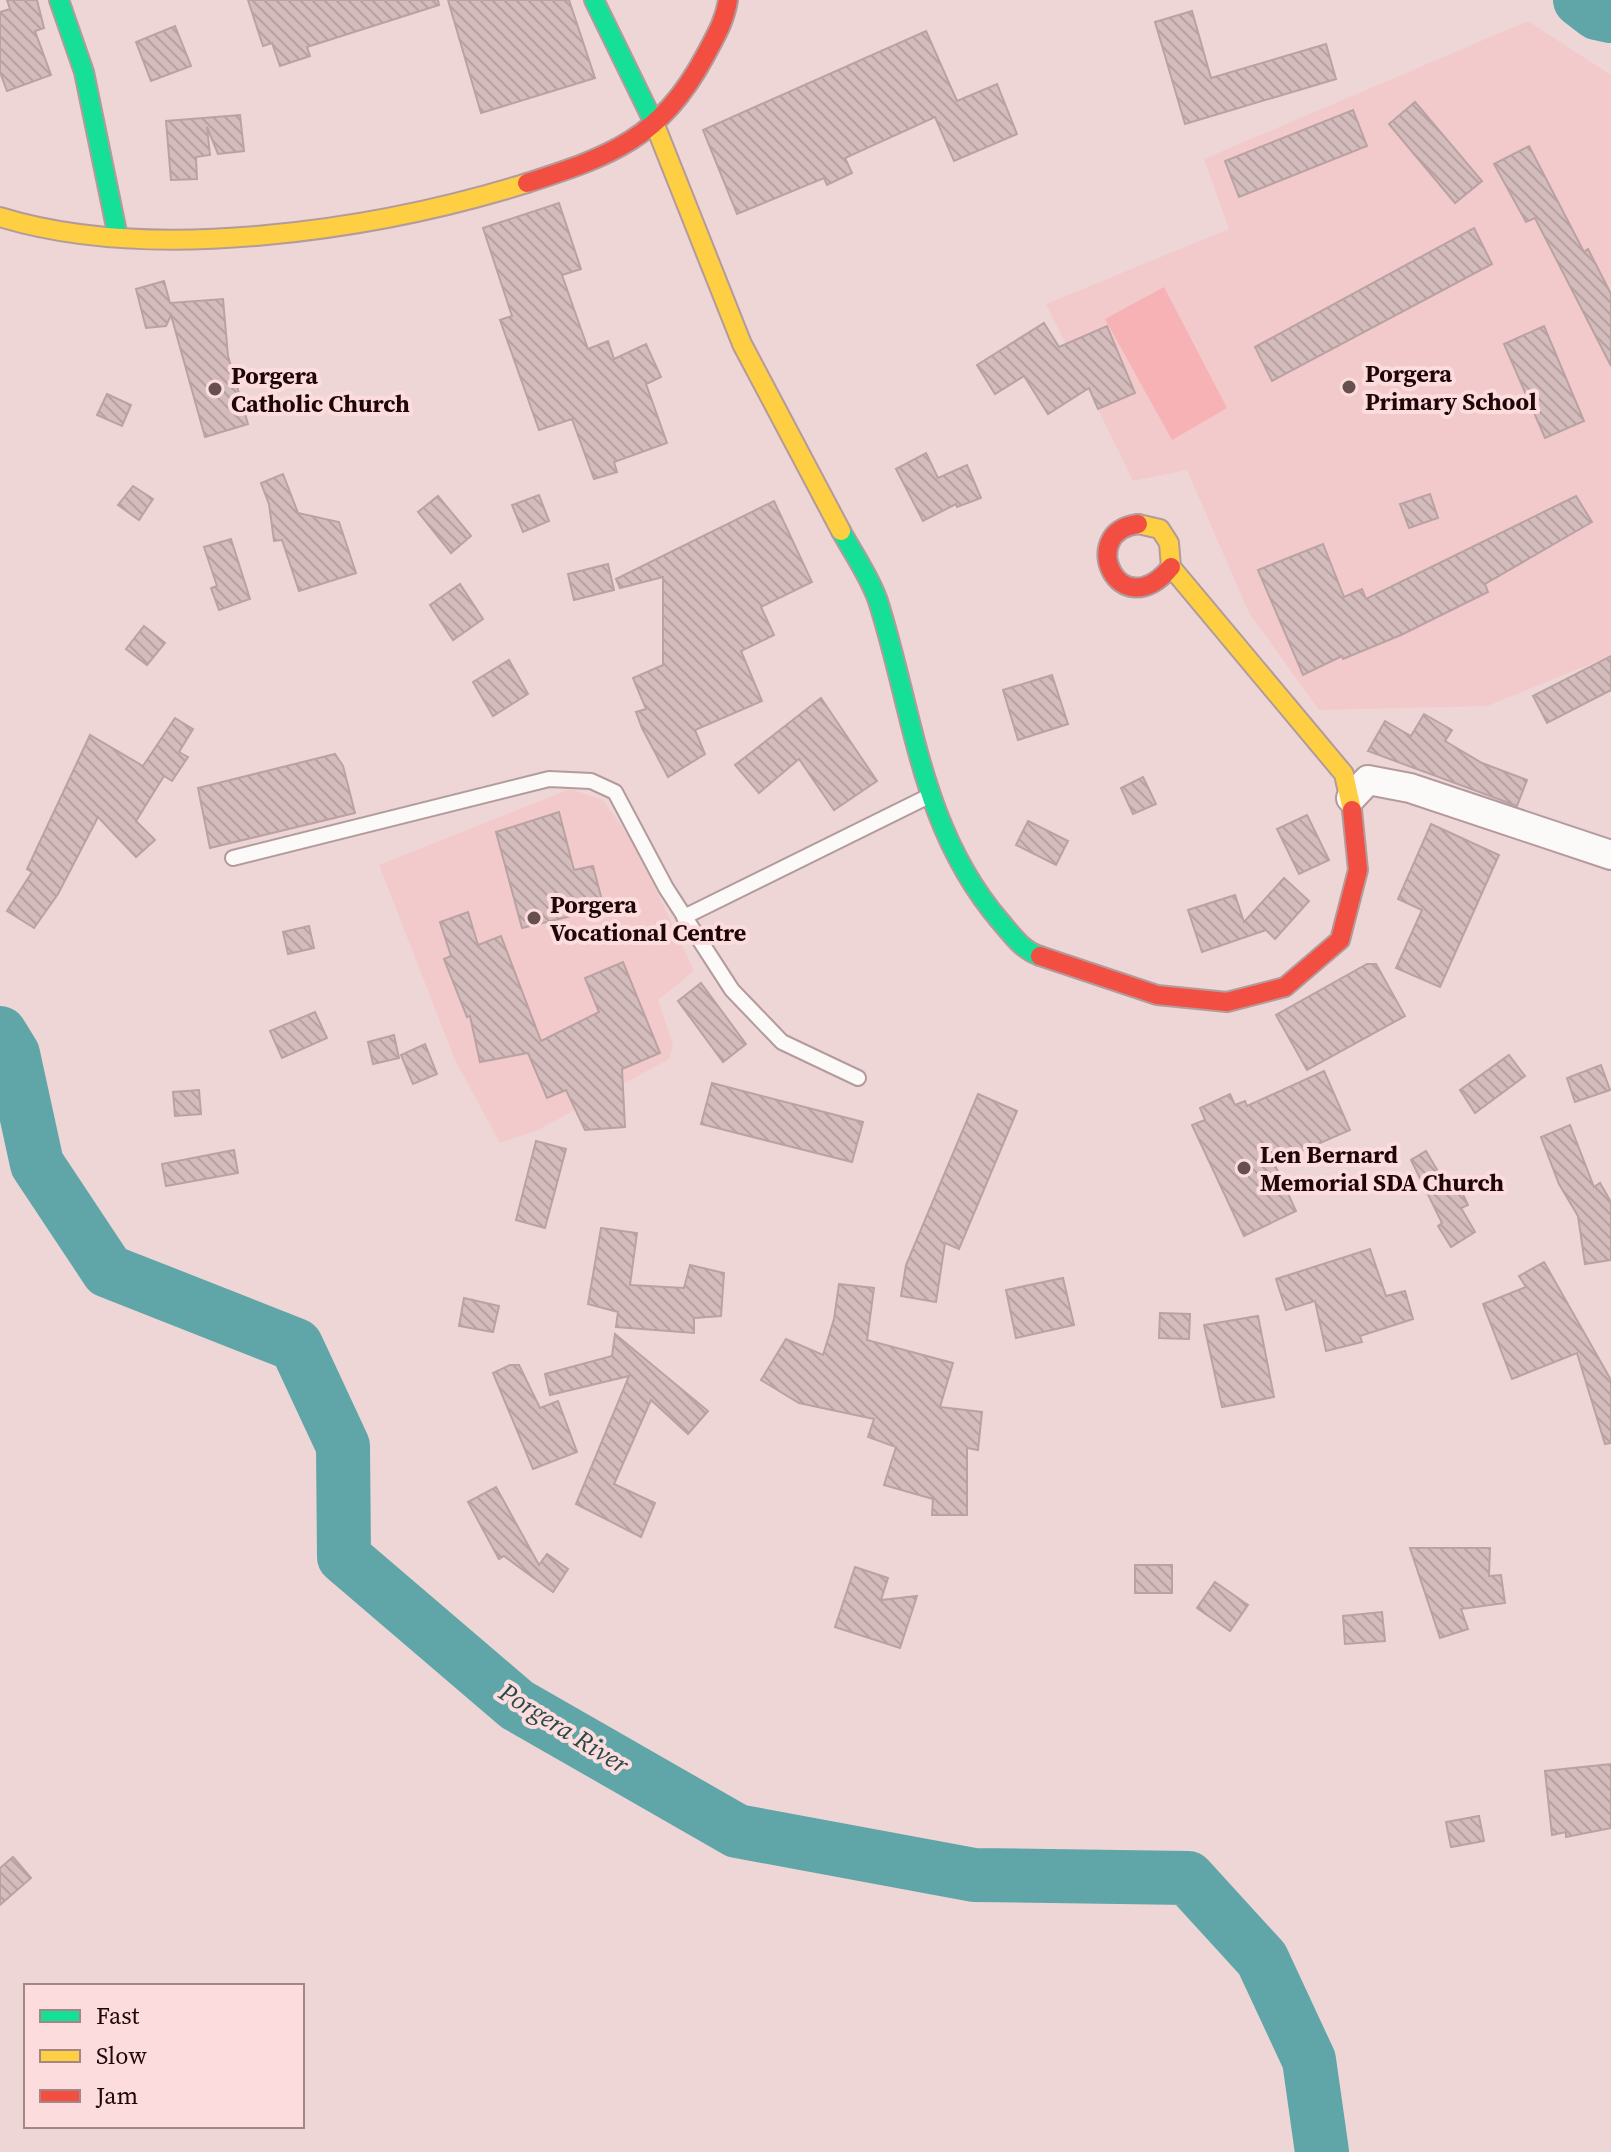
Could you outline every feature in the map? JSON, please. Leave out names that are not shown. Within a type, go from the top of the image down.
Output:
[{"type":"street","points":[[59,0],[84,72],[118,237]]},
{"type":"street","points":[[594,0],[655,125],[742,344],[877,598],[929,796],[949,845],[973,889],[1026,951],[1157,995],[1227,1002],[1285,987],[1340,940],[1358,870],[1351,798],[1344,774],[1171,567]]},
{"type":"street","points":[[0,217],[29,226],[151,241],[326,230],[513,187],[598,160],[655,125],[687,90],[725,19],[728,0]]},
{"type":"street","points":[[1351,798],[1368,780],[1410,788],[1611,855]]},
{"type":"lane","points":[[233,858],[549,779],[591,781],[615,792],[684,917],[732,990],[782,1042],[858,1078]]},
{"type":"lane","points":[[684,917],[929,796]]},
{"type":"shaded area","name":"Porgera Primary School","points":[[1528,21],[1611,75],[1611,656],[1487,706],[1319,710],[1249,613],[1187,470],[1133,481],[1046,304],[1229,229],[1204,159]]},
{"type":"shaded area","points":[[1164,287],[1227,408],[1172,440],[1105,319]]},
{"type":"shaded area","name":"Porgera Vocational Centre","points":[[570,789],[603,800],[636,847],[694,971],[658,1000],[673,1045],[669,1059],[538,1130],[500,1143],[455,1060],[379,865]]},
{"type":"building","points":[[7,0],[37,0],[44,28],[35,31],[51,75],[7,91],[0,72],[0,12],[10,9]]},
{"type":"building","points":[[248,0],[438,0],[439,5],[307,47],[310,56],[280,66],[272,43],[263,46]]},
{"type":"building","points":[[448,0],[569,0],[595,78],[481,113]]},
{"type":"building","points":[[1192,11],[1211,78],[1326,44],[1336,79],[1185,124],[1155,22]]},
{"type":"building","points":[[175,26],[191,66],[151,81],[136,42]]},
{"type":"building","points":[[926,31],[957,101],[997,84],[1017,134],[954,161],[935,117],[845,158],[852,173],[827,185],[824,178],[737,214],[703,130]]},
{"type":"building","points":[[1415,102],[1482,181],[1455,203],[1389,124]]},
{"type":"building","points":[[1353,110],[1367,146],[1239,197],[1225,161]]},
{"type":"building","points":[[240,115],[244,151],[218,154],[207,127],[210,155],[196,157],[197,179],[171,180],[166,121]]},
{"type":"building","points":[[1529,146],[1584,252],[1588,249],[1611,294],[1611,366],[1535,218],[1526,222],[1494,164]]},
{"type":"building","points":[[559,203],[581,269],[562,275],[588,349],[608,341],[614,359],[646,344],[661,377],[646,384],[667,443],[614,462],[617,472],[594,479],[572,419],[539,430],[500,320],[512,316],[483,228]]},
{"type":"building","points":[[1474,228],[1492,264],[1272,381],[1255,347]]},
{"type":"building","points":[[164,281],[170,303],[223,299],[228,356],[248,424],[205,437],[171,315],[166,326],[146,328],[136,289]]},
{"type":"building","points":[[1044,323],[1059,347],[1107,326],[1135,393],[1098,409],[1089,388],[1048,414],[1024,376],[995,394],[977,365]]},
{"type":"building","points":[[1544,326],[1584,421],[1545,438],[1504,344]]},
{"type":"building","points":[[107,394],[131,405],[122,426],[97,415]]},
{"type":"building","points":[[926,453],[938,478],[967,465],[981,498],[957,507],[956,504],[923,521],[896,469]]},
{"type":"building","points":[[283,474],[298,513],[339,522],[356,573],[299,591],[282,540],[274,541],[269,504],[261,483]]},
{"type":"building","points":[[133,486],[153,499],[139,520],[118,505]]},
{"type":"building","points":[[1430,494],[1438,518],[1409,528],[1400,504]]},
{"type":"building","points":[[539,495],[549,521],[523,532],[512,505]]},
{"type":"building","points":[[438,496],[471,536],[451,553],[418,512]]},
{"type":"building","points":[[1576,496],[1592,522],[1485,584],[1488,592],[1401,635],[1343,659],[1342,656],[1303,675],[1258,570],[1323,544],[1344,597],[1362,589],[1366,599]]},
{"type":"building","points":[[774,501],[812,582],[761,607],[774,635],[741,651],[762,701],[695,730],[705,754],[668,777],[636,712],[646,709],[633,678],[663,665],[663,577],[620,588],[616,579]]},
{"type":"building","points":[[231,539],[250,599],[219,610],[211,588],[217,586],[204,547]]},
{"type":"building","points":[[608,564],[614,590],[574,600],[568,574]]},
{"type":"building","points":[[460,584],[483,619],[453,640],[430,605]]},
{"type":"building","points":[[144,626],[165,643],[147,665],[126,649]]},
{"type":"building","points":[[1611,656],[1611,690],[1547,723],[1533,696]]},
{"type":"building","points":[[509,660],[528,694],[493,716],[473,682]]},
{"type":"building","points":[[1052,675],[1068,724],[1018,740],[1003,690]]},
{"type":"building","points":[[821,698],[877,781],[834,810],[799,759],[759,793],[735,765]]},
{"type":"building","points":[[1424,714],[1452,730],[1445,741],[1482,763],[1527,780],[1517,806],[1368,751],[1385,721],[1411,736]]},
{"type":"building","points":[[175,718],[193,729],[179,752],[188,757],[172,781],[164,776],[136,821],[155,840],[136,857],[98,817],[58,894],[34,928],[7,911],[32,872],[27,869],[90,735],[143,766]]},
{"type":"building","points":[[335,754],[343,766],[355,813],[210,848],[198,788]]},
{"type":"building","points":[[1143,777],[1156,804],[1133,814],[1121,788]]},
{"type":"building","points":[[559,812],[574,870],[593,866],[604,908],[522,928],[496,832]]},
{"type":"building","points":[[1307,815],[1329,860],[1299,874],[1277,829]]},
{"type":"building","points":[[1028,821],[1068,841],[1056,865],[1016,845]]},
{"type":"building","points":[[1431,824],[1499,855],[1440,987],[1396,968],[1422,910],[1398,899]]},
{"type":"building","points":[[1284,878],[1309,901],[1275,939],[1266,930],[1202,952],[1188,910],[1235,895],[1244,922]]},
{"type":"building","points":[[468,912],[478,945],[501,936],[541,1041],[599,1012],[585,978],[623,962],[660,1053],[622,1069],[625,1127],[585,1130],[566,1090],[547,1098],[528,1053],[480,1062],[470,1016],[467,1017],[444,959],[451,956],[440,922]]},
{"type":"building","points":[[309,926],[314,948],[288,954],[283,932]]},
{"type":"building","points":[[1367,964],[1376,964],[1405,1016],[1307,1070],[1276,1015]]},
{"type":"building","points":[[701,983],[746,1044],[723,1062],[678,1001]]},
{"type":"building","points":[[315,1012],[327,1038],[282,1058],[270,1031]]},
{"type":"building","points":[[394,1035],[399,1058],[373,1064],[368,1042]]},
{"type":"building","points":[[425,1044],[437,1074],[413,1084],[401,1055]]},
{"type":"building","points":[[1509,1055],[1525,1076],[1475,1113],[1460,1090]]},
{"type":"building","points":[[1601,1065],[1610,1090],[1575,1102],[1567,1078]]},
{"type":"building","points":[[1324,1071],[1350,1130],[1274,1163],[1296,1211],[1244,1236],[1192,1125],[1205,1120],[1200,1108],[1230,1094],[1235,1105],[1245,1101],[1247,1106]]},
{"type":"building","points":[[712,1083],[863,1122],[852,1162],[701,1124]]},
{"type":"building","points":[[199,1090],[201,1114],[175,1116],[173,1092]]},
{"type":"building","points":[[978,1094],[1017,1111],[959,1249],[945,1243],[936,1302],[901,1296],[906,1265]]},
{"type":"building","points":[[1570,1125],[1594,1187],[1600,1183],[1611,1202],[1611,1260],[1585,1264],[1578,1216],[1559,1184],[1541,1137]]},
{"type":"building","points":[[536,1141],[566,1149],[545,1228],[516,1220]]},
{"type":"building","points":[[234,1150],[238,1173],[166,1186],[162,1164]]},
{"type":"building","points":[[1426,1151],[1446,1185],[1456,1180],[1468,1205],[1461,1208],[1475,1232],[1451,1247],[1438,1226],[1442,1223],[1411,1160]]},
{"type":"building","points":[[601,1228],[637,1233],[630,1285],[684,1288],[690,1265],[724,1273],[721,1316],[694,1318],[694,1333],[616,1327],[618,1312],[588,1304]]},
{"type":"building","points":[[1370,1249],[1386,1296],[1405,1291],[1413,1319],[1360,1336],[1362,1342],[1326,1351],[1315,1301],[1286,1310],[1276,1279]]},
{"type":"building","points":[[1544,1262],[1611,1380],[1611,1443],[1605,1444],[1577,1353],[1512,1379],[1483,1304],[1526,1287],[1519,1276]]},
{"type":"building","points":[[1063,1278],[1074,1325],[1016,1338],[1006,1290]]},
{"type":"building","points":[[839,1284],[874,1288],[867,1340],[953,1363],[940,1407],[982,1412],[978,1450],[967,1448],[967,1515],[932,1515],[933,1499],[884,1485],[896,1447],[868,1437],[874,1419],[799,1403],[761,1380],[786,1339],[823,1355],[834,1319]]},
{"type":"building","points":[[464,1298],[499,1306],[493,1332],[459,1326]]},
{"type":"building","points":[[1160,1313],[1190,1314],[1189,1339],[1159,1338]]},
{"type":"building","points":[[1258,1316],[1274,1397],[1222,1407],[1204,1325]]},
{"type":"building","points":[[615,1334],[708,1411],[688,1434],[651,1400],[614,1484],[655,1503],[641,1537],[576,1504],[629,1376],[550,1395],[545,1374],[612,1356]]},
{"type":"building","points":[[510,1365],[519,1365],[540,1408],[558,1401],[577,1452],[533,1469],[493,1373]]},
{"type":"building","points":[[496,1487],[539,1565],[547,1554],[568,1569],[553,1592],[504,1556],[499,1559],[468,1502]]},
{"type":"building","points":[[1410,1548],[1490,1548],[1489,1576],[1501,1575],[1505,1603],[1461,1609],[1468,1629],[1440,1638]]},
{"type":"building","points":[[1135,1565],[1172,1565],[1172,1593],[1135,1593]]},
{"type":"building","points":[[855,1567],[888,1578],[881,1600],[917,1596],[900,1648],[835,1627]]},
{"type":"building","points":[[1215,1582],[1248,1605],[1230,1631],[1197,1608]]},
{"type":"building","points":[[1382,1612],[1385,1641],[1345,1644],[1343,1616]]},
{"type":"building","points":[[1611,1764],[1611,1828],[1566,1837],[1566,1832],[1552,1835],[1545,1771]]},
{"type":"building","points":[[1479,1816],[1484,1841],[1451,1847],[1446,1822]]},
{"type":"building","points":[[13,1857],[31,1878],[0,1905],[0,1868]]},
{"type":"waterway","points":[[1580,0],[1597,13],[1611,16]]},
{"type":"waterway","name":"Porgera River","points":[[0,1033],[13,1054],[37,1164],[108,1271],[296,1345],[343,1446],[344,1557],[517,1705],[737,1831],[974,1875],[1188,1878],[1262,1959],[1309,2060],[1322,2152]]},
{"type":"traffic: fast","points":[[59,0],[84,72],[118,237]]},
{"type":"traffic: fast","points":[[594,0],[655,125]]},
{"type":"traffic: fast","points":[[841,531],[878,601],[922,768],[952,847],[973,885],[1000,921],[1023,946],[1040,956]]},
{"type":"traffic: slow","points":[[655,125],[742,344],[841,531]]},
{"type":"traffic: slow","points":[[0,217],[60,231],[126,238],[194,239],[264,235],[402,215],[527,183]]},
{"type":"traffic: slow","points":[[1138,524],[1160,529],[1169,543],[1171,567],[1344,774],[1352,810]]},
{"type":"traffic: jam","points":[[527,183],[609,153],[651,125],[688,84],[719,29],[728,0]]},
{"type":"traffic: jam","points":[[1138,524],[1119,531],[1110,543],[1107,557],[1112,572],[1121,583],[1135,588],[1152,583],[1171,567]]},
{"type":"traffic: jam","points":[[1040,956],[1157,995],[1227,1002],[1285,987],[1340,940],[1358,870],[1352,810]]},
{"type":"place","name":"Porgera Primary School","points":[[1349,387]]},
{"type":"place","name":"Porgera Catholic Church","points":[[215,389]]},
{"type":"place","name":"Porgera Vocational Centre","points":[[534,918]]},
{"type":"place","name":"Len Bernard Memorial SDA Church","points":[[1244,1168]]}]
